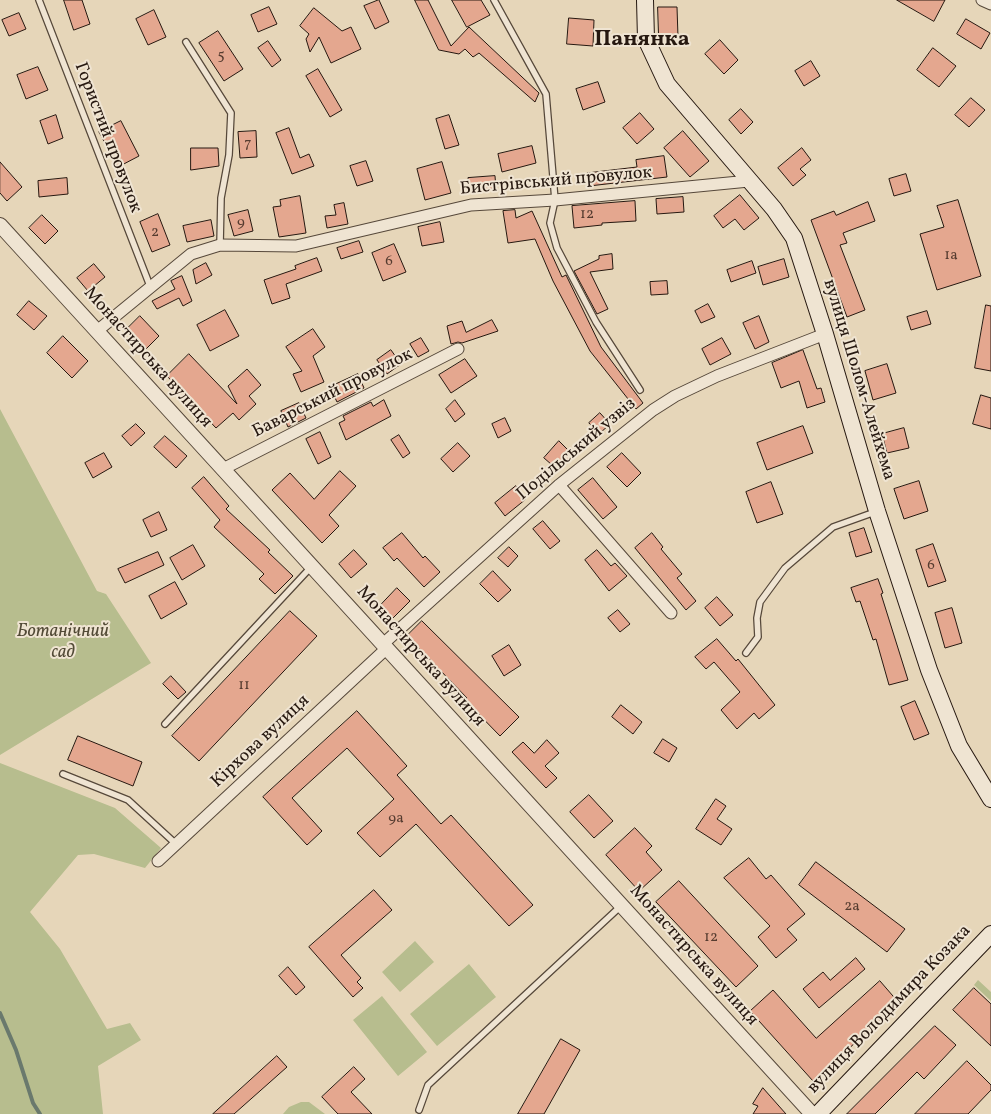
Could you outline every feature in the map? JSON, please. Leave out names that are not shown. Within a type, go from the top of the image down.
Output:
[{"type":"main road","name":"вулиця Шолом-Алейхема","points":[[645,0],[646,39],[667,84],[774,209],[794,238],[826,334],[877,511],[929,670],[959,746],[991,799]]},
{"type":"main road","name":"вулиця Володимира Козака","points":[[818,1114],[991,934]]},
{"type":"street","points":[[982,0],[991,4]]},
{"type":"street","name":"Бистрівський провулок","points":[[97,331],[191,254],[220,245],[296,246],[471,205],[554,200],[750,181]]},
{"type":"street","name":"Монастирська вулиця","points":[[0,225],[812,1114]]},
{"type":"street","name":"Подільський узвіз","points":[[385,646],[559,485],[653,410],[675,396],[717,376],[826,334]]},
{"type":"street","name":"Баварський провулок","points":[[224,469],[458,349]]},
{"type":"street","points":[[559,485],[671,613]]},
{"type":"street","name":"Кірхова вулиця","points":[[158,861],[385,646]]},
{"type":"lane","name":"Гористий провулок","points":[[39,0],[150,286]]},
{"type":"lane","points":[[494,0],[546,94],[554,200],[550,223],[557,248],[596,322],[640,390]]},
{"type":"lane","points":[[186,42],[231,113],[229,155],[221,198],[220,245]]},
{"type":"lane","points":[[746,653],[758,637],[757,618],[760,602],[785,568],[834,527],[877,511]]},
{"type":"lane","points":[[165,724],[312,566]]},
{"type":"lane","points":[[63,774],[128,800],[176,844]]},
{"type":"lane","points":[[418,1110],[428,1085],[622,905]]},
{"type":"green space","name":"Ботанічний сад","points":[[0,409],[97,591],[106,594],[151,663],[0,755]]},
{"type":"green space","points":[[0,763],[115,808],[161,848],[145,868],[94,854],[78,855],[30,912],[60,949],[107,1029],[130,1023],[141,1040],[98,1066],[103,1114],[0,1114]]},
{"type":"green space","points":[[415,941],[434,962],[400,992],[382,972]]},
{"type":"green space","points":[[469,964],[496,997],[437,1046],[410,1014]]},
{"type":"green space","points":[[978,980],[991,992],[991,1001],[974,985]]},
{"type":"green space","points":[[382,996],[427,1052],[398,1076],[353,1020]]},
{"type":"green space","points":[[301,1102],[309,1102],[325,1114],[283,1114],[289,1107]]},
{"type":"building","points":[[64,0],[82,0],[90,24],[74,30]]},
{"type":"building","points":[[379,0],[389,22],[375,29],[364,6]]},
{"type":"building","points":[[415,0],[428,0],[451,46],[469,27],[539,93],[535,102],[479,53],[473,57],[465,49],[459,54],[439,50]]},
{"type":"building","points":[[452,0],[481,0],[490,15],[467,27]]},
{"type":"building","points":[[897,0],[945,0],[934,21]]},
{"type":"building","points":[[269,7],[277,24],[258,32],[251,15]]},
{"type":"building","points":[[658,7],[677,7],[678,37],[659,37]]},
{"type":"building","points":[[314,8],[342,31],[351,27],[361,49],[331,63],[319,37],[310,52],[306,39],[309,34],[300,26]]},
{"type":"building","points":[[154,10],[166,37],[148,45],[136,19]]},
{"type":"building","points":[[19,13],[26,29],[9,36],[2,20]]},
{"type":"building","points":[[569,18],[594,20],[593,46],[567,44]]},
{"type":"building","points":[[966,19],[990,33],[981,49],[957,34]]},
{"type":"building","points":[[218,31],[243,69],[224,81],[199,43]]},
{"type":"building","points":[[720,40],[738,60],[724,74],[705,54]]},
{"type":"building","points":[[268,41],[281,60],[272,67],[258,48]]},
{"type":"building","points":[[933,48],[956,66],[939,87],[917,70]]},
{"type":"building","points":[[811,61],[820,76],[804,86],[795,71]]},
{"type":"building","points":[[38,67],[48,90],[26,99],[17,75]]},
{"type":"building","points":[[318,69],[342,110],[330,117],[306,76]]},
{"type":"building","points":[[598,82],[605,102],[583,110],[576,89]]},
{"type":"building","points":[[971,98],[985,110],[969,127],[955,115]]},
{"type":"building","points":[[741,109],[753,122],[741,134],[729,120]]},
{"type":"building","points":[[640,113],[654,129],[637,144],[623,128]]},
{"type":"building","points":[[56,115],[63,138],[48,144],[40,121]]},
{"type":"building","points":[[449,115],[459,145],[445,149],[436,119]]},
{"type":"building","points":[[121,121],[139,156],[118,167],[99,132]]},
{"type":"building","points":[[289,128],[300,158],[309,154],[314,166],[292,174],[276,133]]},
{"type":"building","points":[[256,131],[257,157],[240,158],[238,132]]},
{"type":"building","points":[[683,131],[709,161],[690,177],[664,148]]},
{"type":"building","points":[[532,146],[536,163],[502,172],[498,154]]},
{"type":"building","points":[[191,148],[218,148],[219,166],[191,170]]},
{"type":"building","points":[[802,148],[811,160],[800,169],[806,175],[793,186],[778,168]]},
{"type":"building","points":[[664,156],[667,177],[589,186],[587,173],[637,167],[636,160]]},
{"type":"building","points":[[366,161],[373,181],[357,186],[350,166]]},
{"type":"building","points":[[0,162],[22,187],[7,201],[0,193]]},
{"type":"building","points":[[442,162],[451,193],[425,200],[417,169]]},
{"type":"building","points":[[906,174],[911,191],[894,196],[889,179]]},
{"type":"building","points":[[495,176],[496,189],[469,191],[468,178]]},
{"type":"building","points":[[67,178],[68,194],[39,197],[38,181]]},
{"type":"building","points":[[740,195],[759,218],[744,230],[735,219],[723,228],[714,216]]},
{"type":"building","points":[[300,196],[306,233],[279,237],[273,207],[281,206],[280,200]]},
{"type":"building","points":[[683,197],[684,212],[657,214],[656,199]]},
{"type":"building","points":[[958,200],[981,276],[937,290],[920,234],[944,227],[937,206]]},
{"type":"building","points":[[635,201],[636,221],[602,223],[602,225],[574,228],[572,206]]},
{"type":"building","points":[[868,202],[875,221],[843,233],[847,243],[840,245],[865,310],[847,317],[811,220],[834,211],[836,215]]},
{"type":"building","points":[[344,203],[348,224],[327,228],[325,216],[336,215],[334,205]]},
{"type":"building","points":[[248,210],[253,231],[234,236],[228,215]]},
{"type":"building","points":[[515,210],[516,218],[532,211],[562,277],[566,275],[601,347],[643,403],[636,409],[590,351],[553,281],[535,239],[508,243],[503,211]]},
{"type":"building","points":[[158,214],[170,245],[152,252],[140,222]]},
{"type":"building","points":[[42,215],[58,231],[45,244],[29,228]]},
{"type":"building","points":[[211,220],[214,236],[187,242],[183,226]]},
{"type":"building","points":[[440,222],[444,242],[422,246],[418,227]]},
{"type":"building","points":[[359,241],[363,252],[341,259],[337,248]]},
{"type":"building","points":[[394,244],[406,272],[383,281],[372,253]]},
{"type":"building","points":[[612,254],[613,269],[590,272],[608,309],[597,314],[574,271],[599,259],[599,256]]},
{"type":"building","points":[[317,258],[322,271],[286,284],[290,298],[272,304],[264,280],[296,269],[295,266]]},
{"type":"building","points":[[784,259],[789,277],[763,285],[758,267]]},
{"type":"building","points":[[752,261],[756,273],[731,282],[727,270]]},
{"type":"building","points":[[206,263],[212,275],[196,284],[193,270]]},
{"type":"building","points":[[94,264],[105,277],[88,291],[77,278]]},
{"type":"building","points":[[182,276],[192,301],[183,306],[179,298],[157,309],[152,301],[175,289],[171,281]]},
{"type":"building","points":[[667,281],[668,294],[651,295],[650,282]]},
{"type":"building","points":[[29,301],[47,316],[34,330],[17,315]]},
{"type":"building","points":[[708,304],[715,317],[701,323],[695,311]]},
{"type":"building","points":[[986,305],[991,306],[991,371],[975,368]]},
{"type":"building","points":[[225,310],[239,336],[210,351],[197,325]]},
{"type":"building","points":[[927,311],[931,324],[911,330],[907,317]]},
{"type":"building","points":[[140,316],[159,336],[145,350],[126,330]]},
{"type":"building","points":[[759,316],[769,342],[755,349],[743,323]]},
{"type":"building","points":[[492,320],[498,331],[462,343],[451,344],[447,326],[462,321],[466,332]]},
{"type":"building","points":[[313,329],[325,347],[313,356],[324,382],[301,392],[293,374],[302,371],[286,347]]},
{"type":"building","points":[[63,336],[88,361],[72,378],[47,353]]},
{"type":"building","points":[[421,338],[429,351],[418,357],[410,344]]},
{"type":"building","points":[[722,338],[731,354],[710,365],[702,349]]},
{"type":"building","points":[[391,350],[401,364],[387,374],[377,360]]},
{"type":"building","points":[[803,350],[817,389],[821,388],[825,402],[807,408],[799,381],[781,388],[772,363]]},
{"type":"building","points":[[189,354],[237,404],[228,386],[247,369],[261,385],[249,396],[256,404],[239,420],[233,413],[216,428],[167,376]]},
{"type":"building","points":[[465,359],[477,376],[451,393],[439,375]]},
{"type":"building","points":[[887,364],[896,393],[873,400],[865,371]]},
{"type":"building","points":[[358,374],[364,388],[337,402],[330,387]]},
{"type":"building","points":[[981,395],[991,398],[991,429],[973,424]]},
{"type":"building","points":[[384,400],[391,416],[346,440],[339,423],[345,420],[343,416],[371,402],[373,406]]},
{"type":"building","points":[[455,400],[465,414],[455,422],[446,409]]},
{"type":"building","points":[[299,403],[306,418],[288,427],[281,411]]},
{"type":"building","points":[[600,413],[610,424],[599,434],[589,423]]},
{"type":"building","points":[[505,418],[511,431],[498,438],[492,424]]},
{"type":"building","points":[[136,424],[145,433],[131,446],[122,436]]},
{"type":"building","points":[[803,426],[813,453],[767,470],[757,443]]},
{"type":"building","points":[[904,428],[909,448],[887,453],[882,434]]},
{"type":"building","points":[[320,432],[331,457],[318,464],[306,439]]},
{"type":"building","points":[[399,435],[410,453],[403,458],[391,440]]},
{"type":"building","points":[[165,436],[187,456],[176,468],[154,447]]},
{"type":"building","points":[[559,441],[573,455],[559,471],[544,458]]},
{"type":"building","points":[[458,443],[470,456],[453,472],[441,459]]},
{"type":"building","points":[[104,453],[112,467],[93,478],[85,463]]},
{"type":"building","points":[[622,453],[641,473],[627,487],[607,467]]},
{"type":"building","points":[[340,471],[356,486],[329,515],[339,526],[322,543],[272,490],[290,473],[314,499]]},
{"type":"building","points":[[204,477],[229,506],[226,509],[270,550],[268,552],[293,576],[275,594],[259,579],[264,574],[214,527],[220,520],[192,488]]},
{"type":"building","points":[[593,478],[617,507],[603,519],[578,490]]},
{"type":"building","points":[[919,481],[928,511],[904,519],[894,489]]},
{"type":"building","points":[[771,482],[783,514],[757,523],[746,492]]},
{"type":"building","points":[[516,486],[526,499],[505,516],[495,503]]},
{"type":"building","points":[[159,512],[167,530],[151,537],[143,520]]},
{"type":"building","points":[[543,521],[560,541],[550,549],[533,529]]},
{"type":"building","points":[[864,528],[872,552],[856,557],[849,533]]},
{"type":"building","points":[[402,533],[423,558],[425,556],[440,572],[424,587],[397,558],[394,561],[383,548]]},
{"type":"building","points":[[652,533],[663,547],[661,549],[682,574],[677,578],[696,601],[686,610],[635,548]]},
{"type":"building","points":[[933,544],[946,581],[928,587],[916,550]]},
{"type":"building","points":[[193,545],[205,566],[182,580],[170,558]]},
{"type":"building","points":[[509,547],[518,556],[508,567],[498,558]]},
{"type":"building","points":[[354,550],[367,564],[351,578],[339,564]]},
{"type":"building","points":[[597,550],[611,566],[615,563],[627,576],[609,591],[585,560]]},
{"type":"building","points":[[158,552],[164,565],[125,583],[118,569]]},
{"type":"building","points":[[493,571],[511,590],[498,602],[480,584]]},
{"type":"building","points":[[878,579],[908,680],[889,685],[876,639],[873,640],[860,601],[856,602],[851,588]]},
{"type":"building","points":[[175,582],[187,604],[161,619],[149,596]]},
{"type":"building","points":[[397,588],[410,601],[391,620],[379,607]]},
{"type":"building","points":[[717,597],[733,615],[720,626],[705,608]]},
{"type":"building","points":[[952,608],[962,643],[945,648],[935,613]]},
{"type":"building","points":[[618,610],[630,624],[620,632],[608,618]]},
{"type":"building","points":[[290,611],[317,636],[199,761],[172,736]]},
{"type":"building","points":[[422,621],[519,717],[500,736],[465,700],[467,698],[407,636]]},
{"type":"building","points":[[717,639],[736,661],[738,659],[775,705],[759,719],[754,713],[737,729],[721,710],[740,692],[714,662],[706,669],[695,657]]},
{"type":"building","points":[[509,645],[521,665],[504,676],[492,656]]},
{"type":"building","points":[[171,676],[186,692],[178,699],[163,684]]},
{"type":"building","points":[[915,701],[929,734],[914,740],[901,707]]},
{"type":"building","points":[[621,705],[642,722],[633,734],[612,717]]},
{"type":"building","points":[[357,711],[407,766],[397,775],[441,824],[451,815],[533,905],[509,926],[416,824],[380,857],[357,833],[394,799],[347,748],[292,798],[322,831],[307,845],[263,797]]},
{"type":"building","points":[[78,736],[142,762],[133,786],[68,760]]},
{"type":"building","points":[[663,739],[677,748],[669,762],[654,753]]},
{"type":"building","points":[[547,740],[559,753],[545,766],[557,778],[546,788],[512,752],[523,742],[534,753]]},
{"type":"building","points":[[589,795],[613,821],[594,838],[570,812]]},
{"type":"building","points":[[716,799],[726,806],[717,819],[732,829],[721,845],[696,829]]},
{"type":"building","points":[[635,828],[652,846],[646,852],[662,870],[639,891],[606,855]]},
{"type":"building","points":[[749,858],[766,879],[771,875],[805,914],[787,929],[797,940],[776,958],[758,937],[770,926],[724,878]]},
{"type":"building","points":[[816,862],[905,929],[887,952],[799,885]]},
{"type":"building","points":[[679,881],[758,966],[736,987],[656,902]]},
{"type":"building","points":[[374,890],[392,910],[341,955],[361,978],[357,982],[363,988],[353,997],[309,947]]},
{"type":"building","points":[[856,958],[865,969],[819,1008],[803,989],[823,972],[830,980]]},
{"type":"building","points":[[288,967],[305,987],[296,995],[279,976]]},
{"type":"building","points":[[880,981],[899,1003],[813,1081],[750,1011],[773,990],[816,1038]]},
{"type":"building","points":[[974,988],[991,1004],[991,1046],[953,1010]]},
{"type":"building","points":[[935,1026],[956,1045],[924,1079],[917,1072],[875,1114],[847,1114]]},
{"type":"building","points":[[561,1039],[580,1050],[544,1114],[518,1114]]},
{"type":"building","points":[[277,1056],[287,1067],[234,1114],[213,1114]]},
{"type":"building","points":[[967,1061],[991,1085],[991,1090],[968,1114],[915,1114]]},
{"type":"building","points":[[354,1067],[365,1079],[351,1092],[372,1114],[338,1114],[322,1097]]},
{"type":"building","points":[[763,1088],[786,1114],[753,1114],[758,1106],[753,1104]]},
{"type":"waterway","points":[[0,1013],[16,1050],[33,1103],[40,1114]]},
{"type":"district","name":"Панянка","points":[[642,41]]}]
